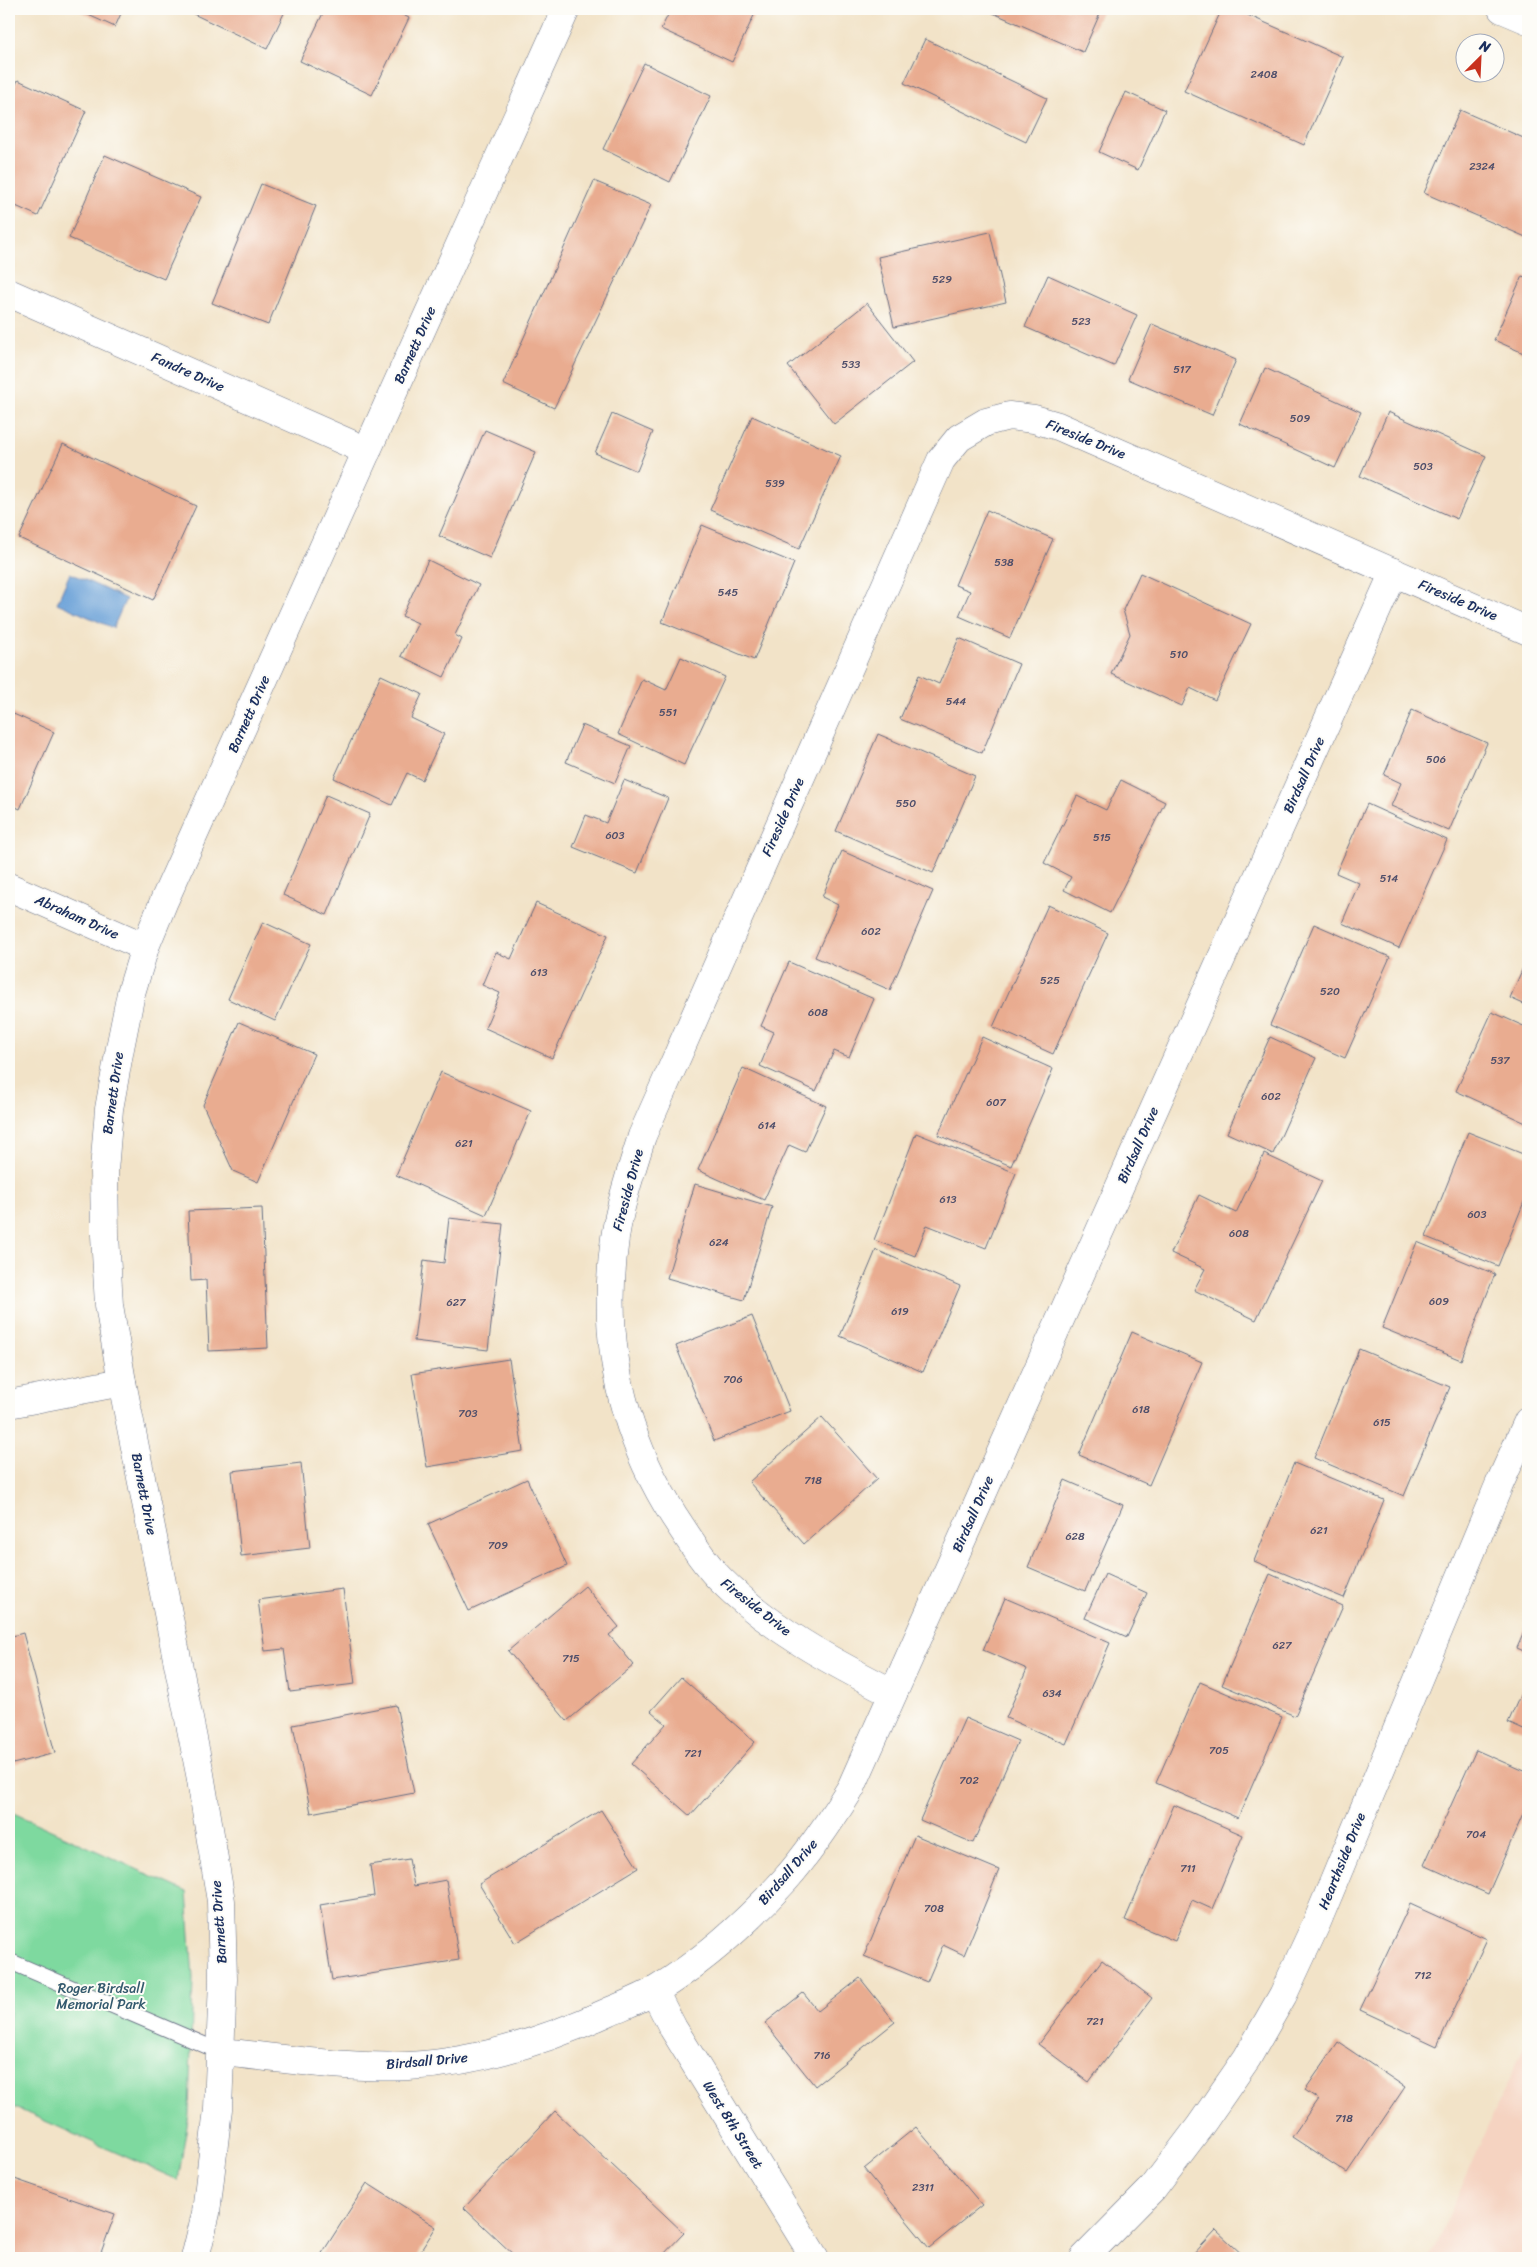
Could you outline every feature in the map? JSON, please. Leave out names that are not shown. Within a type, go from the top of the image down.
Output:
[{"type":"street","name":"Barnett Drive","points":[[195,2258],[206,2213],[216,2132],[223,1979],[221,1901],[200,1774],[122,1382],[109,1305],[104,1172],[109,1109],[131,993],[145,947],[566,9]]},
{"type":"street","points":[[1502,9],[1528,20]]},
{"type":"street","name":"Fandre Drive","points":[[9,293],[367,451]]},
{"type":"street","name":"Fireside Drive","points":[[894,1693],[842,1668],[760,1614],[720,1579],[686,1534],[659,1491],[635,1442],[620,1388],[610,1337],[610,1290],[615,1238],[626,1188],[642,1136],[941,460],[959,438],[986,422],[1009,416],[1034,418],[1058,426],[1394,572],[1527,626]]},
{"type":"street","name":"Birdsall Drive","points":[[221,2052],[349,2065],[410,2066],[471,2058],[522,2047],[566,2032],[654,1991],[708,1952],[743,1922],[786,1880],[822,1833],[851,1788],[1394,572]]},
{"type":"street","name":"Abraham Drive","points":[[9,886],[145,947]]},
{"type":"street","points":[[9,1404],[122,1382]]},
{"type":"street","name":"Hearthside Drive","points":[[1084,2258],[1152,2188],[1200,2126],[1247,2058],[1283,1995],[1317,1922],[1498,1485],[1528,1421]]},
{"type":"street","name":"West 8th Street","points":[[654,1991],[673,2028],[815,2258]]},
{"type":"lane","points":[[9,1961],[221,2052]]},
{"type":"shaded area","points":[[1528,2037],[1528,2258],[1430,2258]]},
{"type":"green space","name":"Roger Birdsall Memorial Park","points":[[9,1811],[187,1892],[193,1978],[189,2114],[178,2180],[9,2105]]},
{"type":"water","points":[[70,573],[126,599],[113,628],[57,603]]},
{"type":"building","points":[[75,9],[123,9],[115,27]]},
{"type":"building","points":[[183,9],[286,9],[267,49]]},
{"type":"building","points":[[325,9],[391,9],[409,18],[372,95],[300,61]]},
{"type":"building","points":[[671,9],[757,9],[732,62],[661,29]]},
{"type":"building","points":[[984,9],[1102,9],[1083,52]]},
{"type":"building","points":[[1222,9],[1234,9],[1343,57],[1304,145],[1184,91]]},
{"type":"building","points":[[925,39],[1047,98],[1026,142],[904,83]]},
{"type":"building","points":[[644,63],[711,96],[670,182],[603,149]]},
{"type":"building","points":[[18,80],[86,111],[38,216],[9,203],[9,99]]},
{"type":"building","points":[[1126,92],[1165,110],[1138,170],[1099,152]]},
{"type":"building","points":[[1460,110],[1528,140],[1528,238],[1424,193]]},
{"type":"building","points":[[105,155],[201,197],[164,279],[69,238]]},
{"type":"building","points":[[594,181],[651,205],[554,408],[503,384]]},
{"type":"building","points":[[261,184],[316,206],[268,325],[212,303]]},
{"type":"building","points":[[990,232],[1006,302],[894,327],[878,257]]},
{"type":"building","points":[[1048,275],[1137,315],[1114,366],[1025,327]]},
{"type":"building","points":[[1522,276],[1528,278],[1528,355],[1494,340]]},
{"type":"building","points":[[867,303],[913,362],[834,424],[788,366]]},
{"type":"building","points":[[1152,324],[1236,360],[1212,415],[1128,379]]},
{"type":"building","points":[[1265,368],[1361,412],[1335,468],[1240,424]]},
{"type":"building","points":[[1388,412],[1486,456],[1457,519],[1360,476]]},
{"type":"building","points":[[612,414],[653,432],[637,471],[595,453]]},
{"type":"building","points":[[752,416],[841,456],[799,549],[710,510]]},
{"type":"building","points":[[485,430],[536,452],[490,558],[439,536]]},
{"type":"building","points":[[63,444],[196,506],[153,600],[19,538]]},
{"type":"building","points":[[987,510],[1053,539],[1010,638],[959,616],[970,591],[955,585]]},
{"type":"building","points":[[702,525],[794,563],[754,660],[662,622]]},
{"type":"building","points":[[428,560],[479,585],[455,635],[462,639],[444,677],[401,656],[418,623],[402,616]]},
{"type":"building","points":[[1140,573],[1251,624],[1215,700],[1190,688],[1182,706],[1111,674],[1130,634],[1123,610]]},
{"type":"building","points":[[959,638],[1019,664],[982,753],[900,719],[919,675],[939,684]]},
{"type":"building","points":[[681,657],[725,677],[684,765],[618,734],[642,679],[666,690]]},
{"type":"building","points":[[381,675],[422,694],[411,718],[444,734],[422,780],[407,773],[392,805],[334,778]]},
{"type":"building","points":[[1412,710],[1487,743],[1449,831],[1391,806],[1401,783],[1384,775]]},
{"type":"building","points":[[9,712],[54,732],[20,809],[9,804]]},
{"type":"building","points":[[582,725],[631,746],[615,783],[566,762]]},
{"type":"building","points":[[878,734],[975,776],[933,873],[836,831]]},
{"type":"building","points":[[624,780],[668,798],[637,873],[573,847],[586,815],[606,823]]},
{"type":"building","points":[[1121,780],[1165,802],[1110,913],[1064,890],[1071,877],[1044,863],[1077,796],[1106,810]]},
{"type":"building","points":[[326,795],[370,814],[327,915],[283,895]]},
{"type":"building","points":[[1367,804],[1447,840],[1399,948],[1342,923],[1359,883],[1336,873]]},
{"type":"building","points":[[842,851],[933,891],[890,990],[815,957],[838,905],[822,897]]},
{"type":"building","points":[[536,903],[608,935],[552,1058],[485,1028],[500,993],[482,985],[496,952],[511,959]]},
{"type":"building","points":[[1048,905],[1108,933],[1053,1054],[993,1027]]},
{"type":"building","points":[[263,922],[311,944],[275,1021],[228,999]]},
{"type":"building","points":[[1314,924],[1390,957],[1345,1058],[1270,1025]]},
{"type":"building","points":[[1528,956],[1528,1006],[1510,998]]},
{"type":"building","points":[[789,962],[874,999],[849,1057],[834,1051],[816,1091],[760,1066],[774,1032],[761,1026]]},
{"type":"building","points":[[1492,1012],[1528,1028],[1528,1124],[1456,1091]]},
{"type":"building","points":[[239,1022],[314,1054],[258,1182],[233,1171],[203,1105]]},
{"type":"building","points":[[982,1037],[1053,1069],[1011,1166],[938,1135]]},
{"type":"building","points":[[1270,1037],[1316,1058],[1273,1154],[1227,1133]]},
{"type":"building","points":[[743,1068],[826,1106],[805,1152],[789,1145],[764,1200],[698,1170]]},
{"type":"building","points":[[441,1072],[531,1111],[486,1215],[396,1175]]},
{"type":"building","points":[[1468,1132],[1528,1156],[1528,1192],[1498,1266],[1426,1237]]},
{"type":"building","points":[[916,1133],[1016,1173],[986,1248],[927,1225],[915,1256],[874,1240]]},
{"type":"building","points":[[1264,1154],[1322,1181],[1256,1320],[1194,1290],[1205,1269],[1171,1253],[1199,1195],[1236,1213]]},
{"type":"building","points":[[695,1184],[772,1207],[744,1300],[667,1278]]},
{"type":"building","points":[[262,1208],[268,1348],[209,1351],[206,1280],[191,1281],[188,1211]]},
{"type":"building","points":[[449,1218],[503,1224],[488,1350],[414,1341],[424,1260],[444,1263]]},
{"type":"building","points":[[1417,1242],[1495,1274],[1461,1360],[1382,1328]]},
{"type":"building","points":[[876,1250],[960,1286],[923,1372],[840,1336]]},
{"type":"building","points":[[752,1316],[790,1411],[714,1441],[676,1346]]},
{"type":"building","points":[[1132,1332],[1202,1362],[1149,1485],[1079,1455]]},
{"type":"building","points":[[1359,1349],[1450,1387],[1404,1496],[1314,1458]]},
{"type":"building","points":[[509,1359],[523,1451],[427,1467],[412,1374]]},
{"type":"building","points":[[822,1417],[877,1479],[804,1544],[749,1482]]},
{"type":"building","points":[[301,1463],[310,1548],[241,1556],[232,1471]]},
{"type":"building","points":[[1294,1463],[1384,1500],[1344,1598],[1254,1561]]},
{"type":"building","points":[[527,1479],[567,1566],[469,1611],[428,1524]]},
{"type":"building","points":[[1065,1480],[1123,1505],[1085,1591],[1028,1567]]},
{"type":"building","points":[[1105,1574],[1147,1593],[1127,1637],[1085,1618]]},
{"type":"building","points":[[1270,1574],[1343,1606],[1295,1716],[1222,1685]]},
{"type":"building","points":[[585,1586],[619,1627],[609,1635],[634,1665],[567,1721],[508,1651]]},
{"type":"building","points":[[343,1589],[355,1684],[290,1692],[284,1649],[265,1651],[258,1600]]},
{"type":"building","points":[[1005,1598],[1110,1643],[1066,1744],[1006,1718],[1027,1669],[983,1650]]},
{"type":"building","points":[[1528,1623],[1528,1653],[1517,1648]]},
{"type":"building","points":[[23,1633],[55,1753],[9,1765],[9,1637]]},
{"type":"building","points":[[681,1677],[755,1742],[690,1816],[631,1764],[666,1724],[651,1711]]},
{"type":"building","points":[[1528,1677],[1528,1732],[1508,1723]]},
{"type":"building","points":[[1200,1682],[1282,1717],[1238,1818],[1156,1783]]},
{"type":"building","points":[[396,1705],[414,1793],[311,1813],[293,1725]]},
{"type":"building","points":[[965,1718],[1018,1741],[973,1843],[920,1820]]},
{"type":"building","points":[[1476,1750],[1528,1773],[1528,1803],[1488,1894],[1424,1865]]},
{"type":"building","points":[[1174,1805],[1243,1835],[1212,1909],[1192,1900],[1175,1941],[1125,1920]]},
{"type":"building","points":[[601,1810],[638,1868],[515,1943],[479,1884]]},
{"type":"building","points":[[915,1835],[999,1870],[964,1955],[943,1945],[927,1982],[864,1956]]},
{"type":"building","points":[[409,1859],[414,1886],[446,1880],[459,1960],[332,1980],[320,1905],[374,1896],[370,1865]]},
{"type":"building","points":[[1410,1904],[1487,1939],[1437,2046],[1360,2010]]},
{"type":"building","points":[[1102,1960],[1152,1998],[1089,2082],[1038,2044]]},
{"type":"building","points":[[860,1978],[895,2022],[815,2086],[765,2023],[803,1993],[818,2011]]},
{"type":"building","points":[[1338,2042],[1405,2087],[1347,2173],[1292,2137],[1318,2099],[1305,2090]]},
{"type":"building","points":[[555,2111],[684,2233],[660,2258],[576,2258],[572,2255],[569,2258],[517,2258],[464,2208]]},
{"type":"building","points":[[916,2127],[982,2205],[929,2248],[864,2169]]},
{"type":"building","points":[[9,2177],[115,2214],[99,2258],[9,2258]]},
{"type":"building","points":[[367,2183],[436,2227],[416,2258],[319,2258]]},
{"type":"building","points":[[1216,2230],[1246,2258],[1190,2258]]}]
